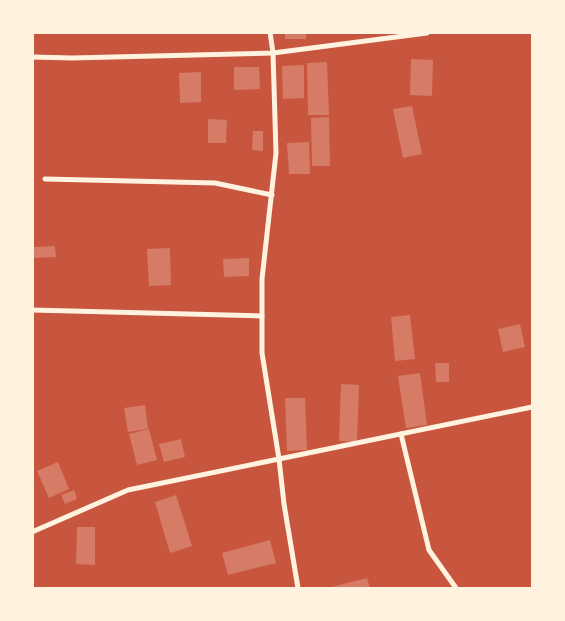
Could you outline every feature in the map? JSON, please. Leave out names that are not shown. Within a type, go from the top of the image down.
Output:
[{"type":"street","points":[[270,32],[273,53],[276,153],[262,279],[262,353],[298,588]]},
{"type":"street","points":[[32,57],[72,58],[273,53],[427,33]]},
{"type":"street","points":[[45,179],[216,183],[272,195]]},
{"type":"street","points":[[32,310],[262,316]]},
{"type":"street","points":[[32,532],[128,490],[532,407]]},
{"type":"street","points":[[401,434],[429,550],[456,588]]},
{"type":"building","points":[[285,32],[306,32],[306,39],[285,39]]},
{"type":"building","points":[[411,59],[433,60],[432,96],[410,95]]},
{"type":"building","points":[[327,62],[329,115],[308,115],[307,63]]},
{"type":"building","points":[[304,65],[304,98],[283,99],[282,66]]},
{"type":"building","points":[[234,67],[259,67],[260,89],[234,90]]},
{"type":"building","points":[[201,72],[201,102],[180,103],[179,73]]},
{"type":"building","points":[[412,106],[422,154],[403,158],[393,109]]},
{"type":"building","points":[[329,117],[330,166],[312,166],[311,118]]},
{"type":"building","points":[[208,119],[227,120],[226,143],[208,143]]},
{"type":"building","points":[[253,131],[263,131],[263,151],[252,150]]},
{"type":"building","points":[[309,142],[310,174],[289,174],[287,143]]},
{"type":"building","points":[[55,246],[56,257],[34,258],[34,247]]},
{"type":"building","points":[[170,248],[171,285],[149,286],[147,249]]},
{"type":"building","points":[[249,258],[249,276],[224,277],[223,259]]},
{"type":"building","points":[[410,315],[415,359],[395,361],[391,317]]},
{"type":"building","points":[[520,324],[525,347],[503,352],[498,329]]},
{"type":"building","points":[[435,363],[449,363],[449,382],[436,382]]},
{"type":"building","points":[[420,373],[427,425],[406,428],[398,376]]},
{"type":"building","points":[[341,384],[359,385],[357,442],[339,441]]},
{"type":"building","points":[[285,398],[305,398],[307,450],[287,451]]},
{"type":"building","points":[[145,405],[148,429],[128,432],[124,408]]},
{"type":"building","points":[[149,429],[157,460],[137,465],[129,434]]},
{"type":"building","points":[[181,439],[185,457],[164,462],[159,444]]},
{"type":"building","points":[[58,462],[69,489],[49,498],[37,471]]},
{"type":"building","points":[[74,490],[77,499],[65,504],[61,495]]},
{"type":"building","points":[[176,495],[192,546],[170,553],[155,502]]},
{"type":"building","points":[[77,527],[95,527],[95,565],[76,564]]},
{"type":"building","points":[[270,540],[276,563],[228,575],[222,553]]},
{"type":"building","points":[[367,578],[370,588],[328,588]]}]
